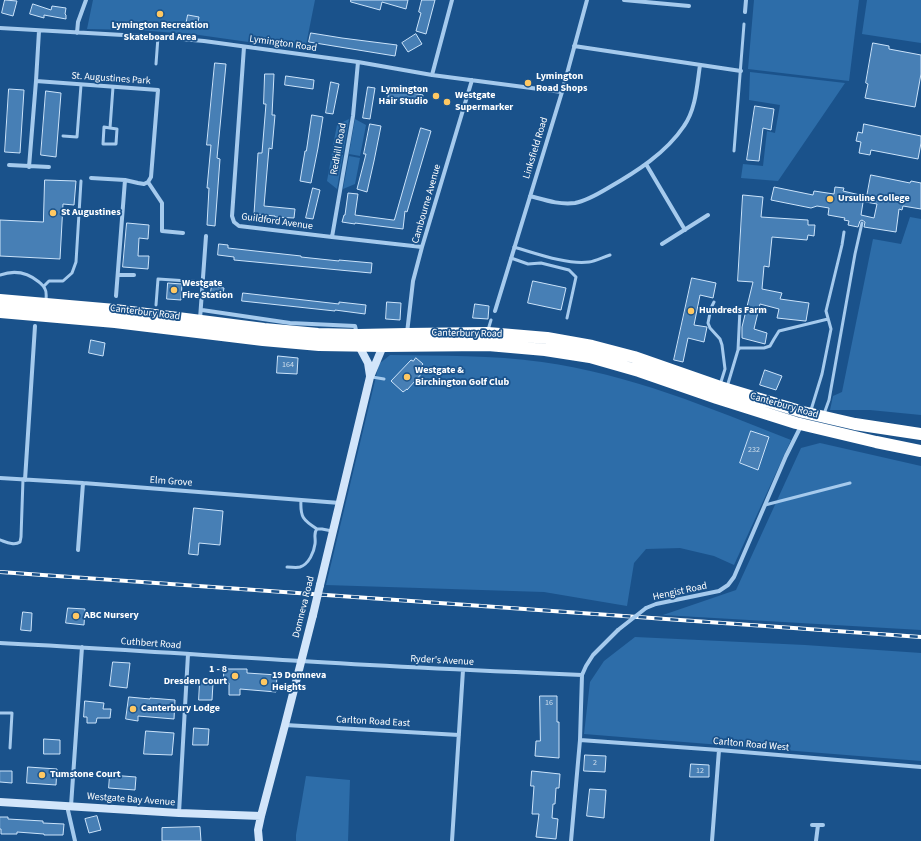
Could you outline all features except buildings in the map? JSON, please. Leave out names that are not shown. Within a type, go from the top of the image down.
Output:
[{"type":"highway","name":"Canterbury Road","points":[[0,300],[115,310],[200,321],[263,340],[319,345],[407,334],[488,333],[547,338],[592,346],[634,357],[796,424],[921,451]]},
{"type":"highway","name":"Canterbury Road","points":[[0,312],[107,321],[200,321]]},
{"type":"highway","name":"Canterbury Road","points":[[358,341],[383,346],[488,345],[545,350],[590,357],[694,389],[855,424],[921,434]]},
{"type":"street","points":[[77,33],[80,17],[86,0]]},
{"type":"street","points":[[432,75],[452,0]]},
{"type":"street","name":"Linksfield Road","points":[[495,311],[562,92],[587,0]]},
{"type":"street","points":[[624,0],[689,6]]},
{"type":"street","points":[[745,12],[746,0]]},
{"type":"street","name":"Lymington Road","points":[[0,28],[204,41],[358,62],[432,75],[562,92]]},
{"type":"street","points":[[30,167],[39,31]]},
{"type":"street","points":[[574,46],[741,71]]},
{"type":"street","name":"Guildford Avenue","points":[[244,47],[232,216],[234,222],[239,226],[422,247]]},
{"type":"street","name":"Redhill Road","points":[[332,237],[353,116],[358,62]]},
{"type":"street","points":[[530,196],[552,202],[576,202],[601,192],[621,181],[646,164],[669,145],[684,126],[692,109],[700,65]]},
{"type":"street","name":"Cambourne Avenue","points":[[407,334],[413,280],[472,80]]},
{"type":"street","name":"St. Augustines Park","points":[[36,81],[158,90],[151,177],[148,182]]},
{"type":"street","points":[[646,164],[685,230]]},
{"type":"street","points":[[9,165],[49,168]]},
{"type":"street","points":[[91,178],[125,180],[144,184],[148,182],[162,204],[162,231],[183,233]]},
{"type":"street","points":[[116,296],[125,180]]},
{"type":"street","points":[[662,244],[708,215]]},
{"type":"street","points":[[200,321],[206,236]]},
{"type":"street","points":[[118,274],[134,275]]},
{"type":"street","points":[[498,300],[504,302]]},
{"type":"street","name":"Canterbury Road","points":[[200,321],[355,326],[358,341]]},
{"type":"street","points":[[24,480],[35,326]]},
{"type":"street","name":"Domneva Road","points":[[358,341],[368,363],[370,377]]},
{"type":"street","name":"Domneva Road","points":[[259,841],[258,830],[261,816],[313,615],[370,377],[383,346]]},
{"type":"street","name":"Hengist Road","points":[[571,841],[580,740],[582,675],[586,666],[593,655],[618,630],[646,608],[656,604],[719,592],[728,585],[734,577],[764,505],[801,424]]},
{"type":"street","name":"Elm Grove","points":[[0,478],[340,503]]},
{"type":"street","points":[[78,550],[83,483]]},
{"type":"street","name":"Cuthbert Road","points":[[0,643],[301,661]]},
{"type":"street","points":[[75,841],[69,806],[82,647]]},
{"type":"street","points":[[179,813],[188,654]]},
{"type":"street","name":"Ryder's Avenue","points":[[301,661],[582,675]]},
{"type":"street","points":[[452,841],[463,670]]},
{"type":"street","name":"Carlton Road East","points":[[285,725],[459,735]]},
{"type":"street","name":"Carlton Road West","points":[[580,740],[921,767]]},
{"type":"street","points":[[712,841],[719,750]]},
{"type":"street","name":"Westgate Bay Avenue","points":[[0,802],[179,813],[261,816]]},
{"type":"street","points":[[812,825],[823,825]]},
{"type":"street","points":[[816,841],[818,825]]},
{"type":"lane","points":[[734,151],[744,24]]},
{"type":"lane","points":[[156,64],[158,37]]},
{"type":"lane","points":[[63,136],[77,137],[81,85]]},
{"type":"lane","points":[[110,128],[113,87]]},
{"type":"lane","points":[[104,127],[110,128],[117,129],[116,144],[103,144],[104,127]]},
{"type":"lane","points":[[44,286],[49,281],[63,281],[72,273],[76,262],[81,181]]},
{"type":"lane","points":[[822,417],[829,400],[862,223]]},
{"type":"lane","points":[[810,414],[822,374],[831,328],[826,311],[844,232]]},
{"type":"lane","points":[[514,247],[574,262],[589,262],[610,254]]},
{"type":"lane","points":[[511,258],[528,264],[541,263],[569,270],[576,277],[567,318]]},
{"type":"lane","points":[[0,275],[17,272],[26,273],[44,286],[46,290],[46,304]]},
{"type":"lane","points":[[156,305],[158,278],[203,282]]},
{"type":"lane","points":[[714,302],[711,308],[708,323],[710,328],[720,339],[722,345],[725,369],[722,394]]},
{"type":"lane","points":[[722,394],[738,350],[740,309]]},
{"type":"lane","points":[[738,350],[740,348],[764,348],[770,346],[779,331],[828,319]]},
{"type":"lane","points":[[488,333],[491,320]]},
{"type":"lane","points":[[370,377],[384,379]]},
{"type":"lane","points":[[0,540],[12,544],[20,542],[24,480]]},
{"type":"lane","points":[[764,505],[850,483]]},
{"type":"lane","points":[[302,500],[302,517],[317,529],[333,532]]},
{"type":"lane","points":[[287,567],[298,567],[308,562],[313,551],[315,533],[317,529]]},
{"type":"lane","points":[[0,712],[12,713],[10,748]]},
{"type":"shaded area","points":[[93,0],[315,0],[305,50],[199,35],[139,30],[87,29]]},
{"type":"shaded area","points":[[754,0],[859,0],[849,81],[748,69]]},
{"type":"shaded area","points":[[867,0],[921,0],[921,43],[862,34]]},
{"type":"shaded area","points":[[750,72],[845,83],[778,181],[741,178],[743,164],[763,166],[767,131],[775,133],[780,105],[749,100]]},
{"type":"shaded area","points":[[349,119],[343,153],[332,151],[337,125]]},
{"type":"shaded area","points":[[355,119],[366,125],[360,156],[349,154]]},
{"type":"shaded area","points":[[332,153],[343,155],[337,189],[327,181]]},
{"type":"shaded area","points":[[349,156],[360,158],[355,184],[343,189]]},
{"type":"shaded area","points":[[910,217],[921,219],[921,415],[870,410],[830,410],[833,396],[842,392],[873,239],[901,244]]},
{"type":"shaded area","points":[[390,355],[504,358],[574,367],[638,384],[700,404],[791,440],[734,565],[714,556],[680,548],[646,549],[634,563],[627,606],[544,592],[326,585],[379,364]]},
{"type":"shaded area","points":[[820,443],[921,466],[921,630],[663,615],[736,590],[801,448]]},
{"type":"shaded area","points":[[635,637],[805,645],[921,653],[921,761],[584,734],[590,682],[604,661]]},
{"type":"shaded area","points":[[306,776],[350,780],[348,841],[296,841]]},
{"type":"railway","points":[[0,572],[921,637]]},
{"type":"place","name":"Lymington Recreation Skateboard Area","points":[[160,14]]},
{"type":"place","name":"Lymington Road Shops","points":[[528,83]]},
{"type":"place","name":"Lymington Hair Studio","points":[[436,96]]},
{"type":"place","name":"Westgate Supermarker","points":[[447,102]]},
{"type":"place","name":"Ursuline College","points":[[830,199]]},
{"type":"place","name":"St Augustines","points":[[53,213]]},
{"type":"place","name":"Westgate Fire Station","points":[[174,290]]},
{"type":"place","name":"Hundreds Farm","points":[[691,311]]},
{"type":"place","name":"Westgate & Birchington Golf Club","points":[[407,377]]},
{"type":"place","name":"ABC Nursery","points":[[76,616]]},
{"type":"place","name":"1 - 8 Dresden Court","points":[[235,676]]},
{"type":"place","name":"19 Domneva Heights","points":[[264,682]]},
{"type":"place","name":"Canterbury Lodge","points":[[133,709]]},
{"type":"place","name":"Tumstone Court","points":[[42,775]]}]
